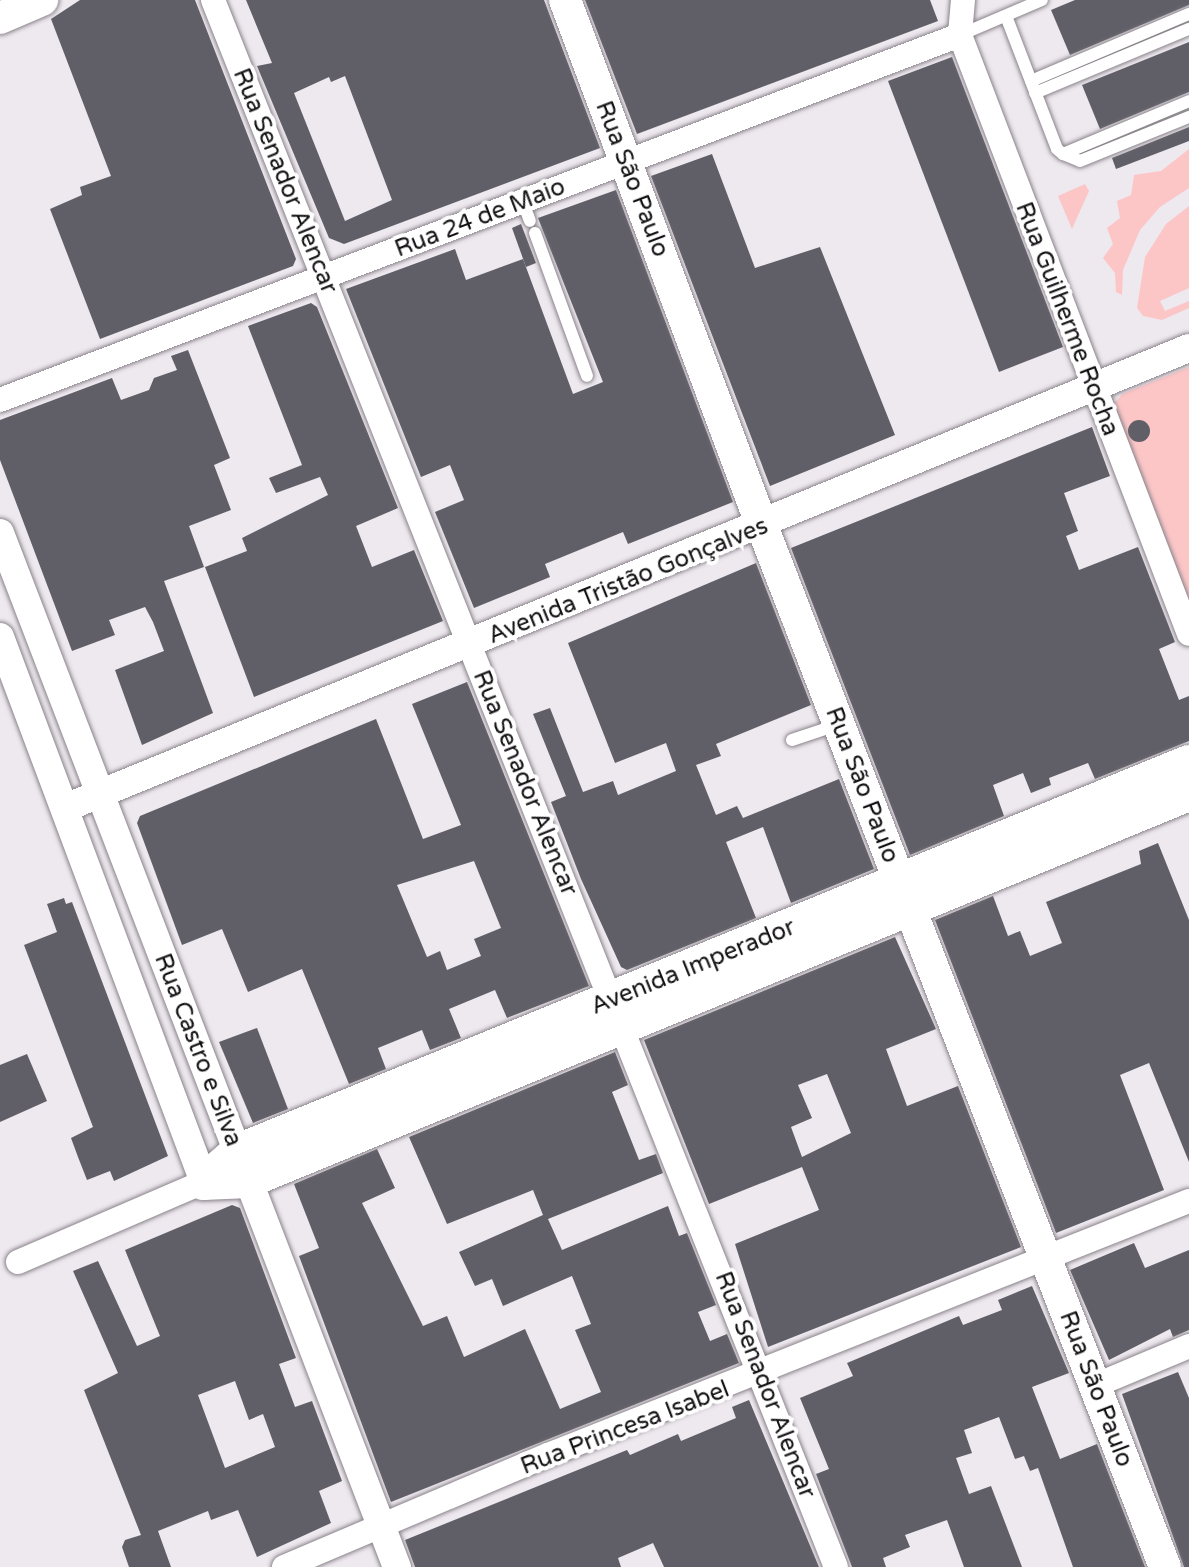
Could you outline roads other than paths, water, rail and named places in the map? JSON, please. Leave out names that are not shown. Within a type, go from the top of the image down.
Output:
[{"type":"main road","points":[[0,18],[42,0]]},
{"type":"main road","name":"Rua São Paulo","points":[[565,0],[762,526],[1165,1567]]},
{"type":"main road","name":"Avenida Imperador","points":[[904,895],[1189,763]]},
{"type":"main road","name":"Avenida Imperador","points":[[204,1182],[904,895],[1189,793]]},
{"type":"street","name":"Rua Senador Alencar","points":[[213,0],[836,1567]]},
{"type":"street","name":"Rua Guilherme Rocha","points":[[963,0],[960,35],[1189,634]]},
{"type":"street","name":"Rua 24 de Maio","points":[[0,400],[323,278],[530,218],[627,163],[960,35]]},
{"type":"street","name":"Avenida Tristão Gonçalves","points":[[65,808],[762,526],[1093,385],[1189,348]]},
{"type":"street","name":"Rua Castro e Silva","points":[[0,533],[397,1567]]},
{"type":"street","name":"Rua Castro e Silva","points":[[0,637],[204,1182]]},
{"type":"street","name":"Avenida Imperador","points":[[18,1262],[204,1182]]},
{"type":"street","name":"Rua Princesa Isabel","points":[[284,1567],[548,1455],[761,1375],[1189,1201]]},
{"type":"street","points":[[1094,1386],[1189,1346]]},
{"type":"lane","points":[[960,35],[1042,0]]},
{"type":"lane","points":[[1033,87],[1189,14]]},
{"type":"lane","points":[[1006,16],[1063,154],[1080,161],[1189,117]]},
{"type":"lane","points":[[1033,87],[1189,29]]},
{"type":"lane","points":[[1063,154],[1189,101]]},
{"type":"lane","points":[[530,218],[587,376]]},
{"type":"lane","points":[[792,740],[840,724]]}]
